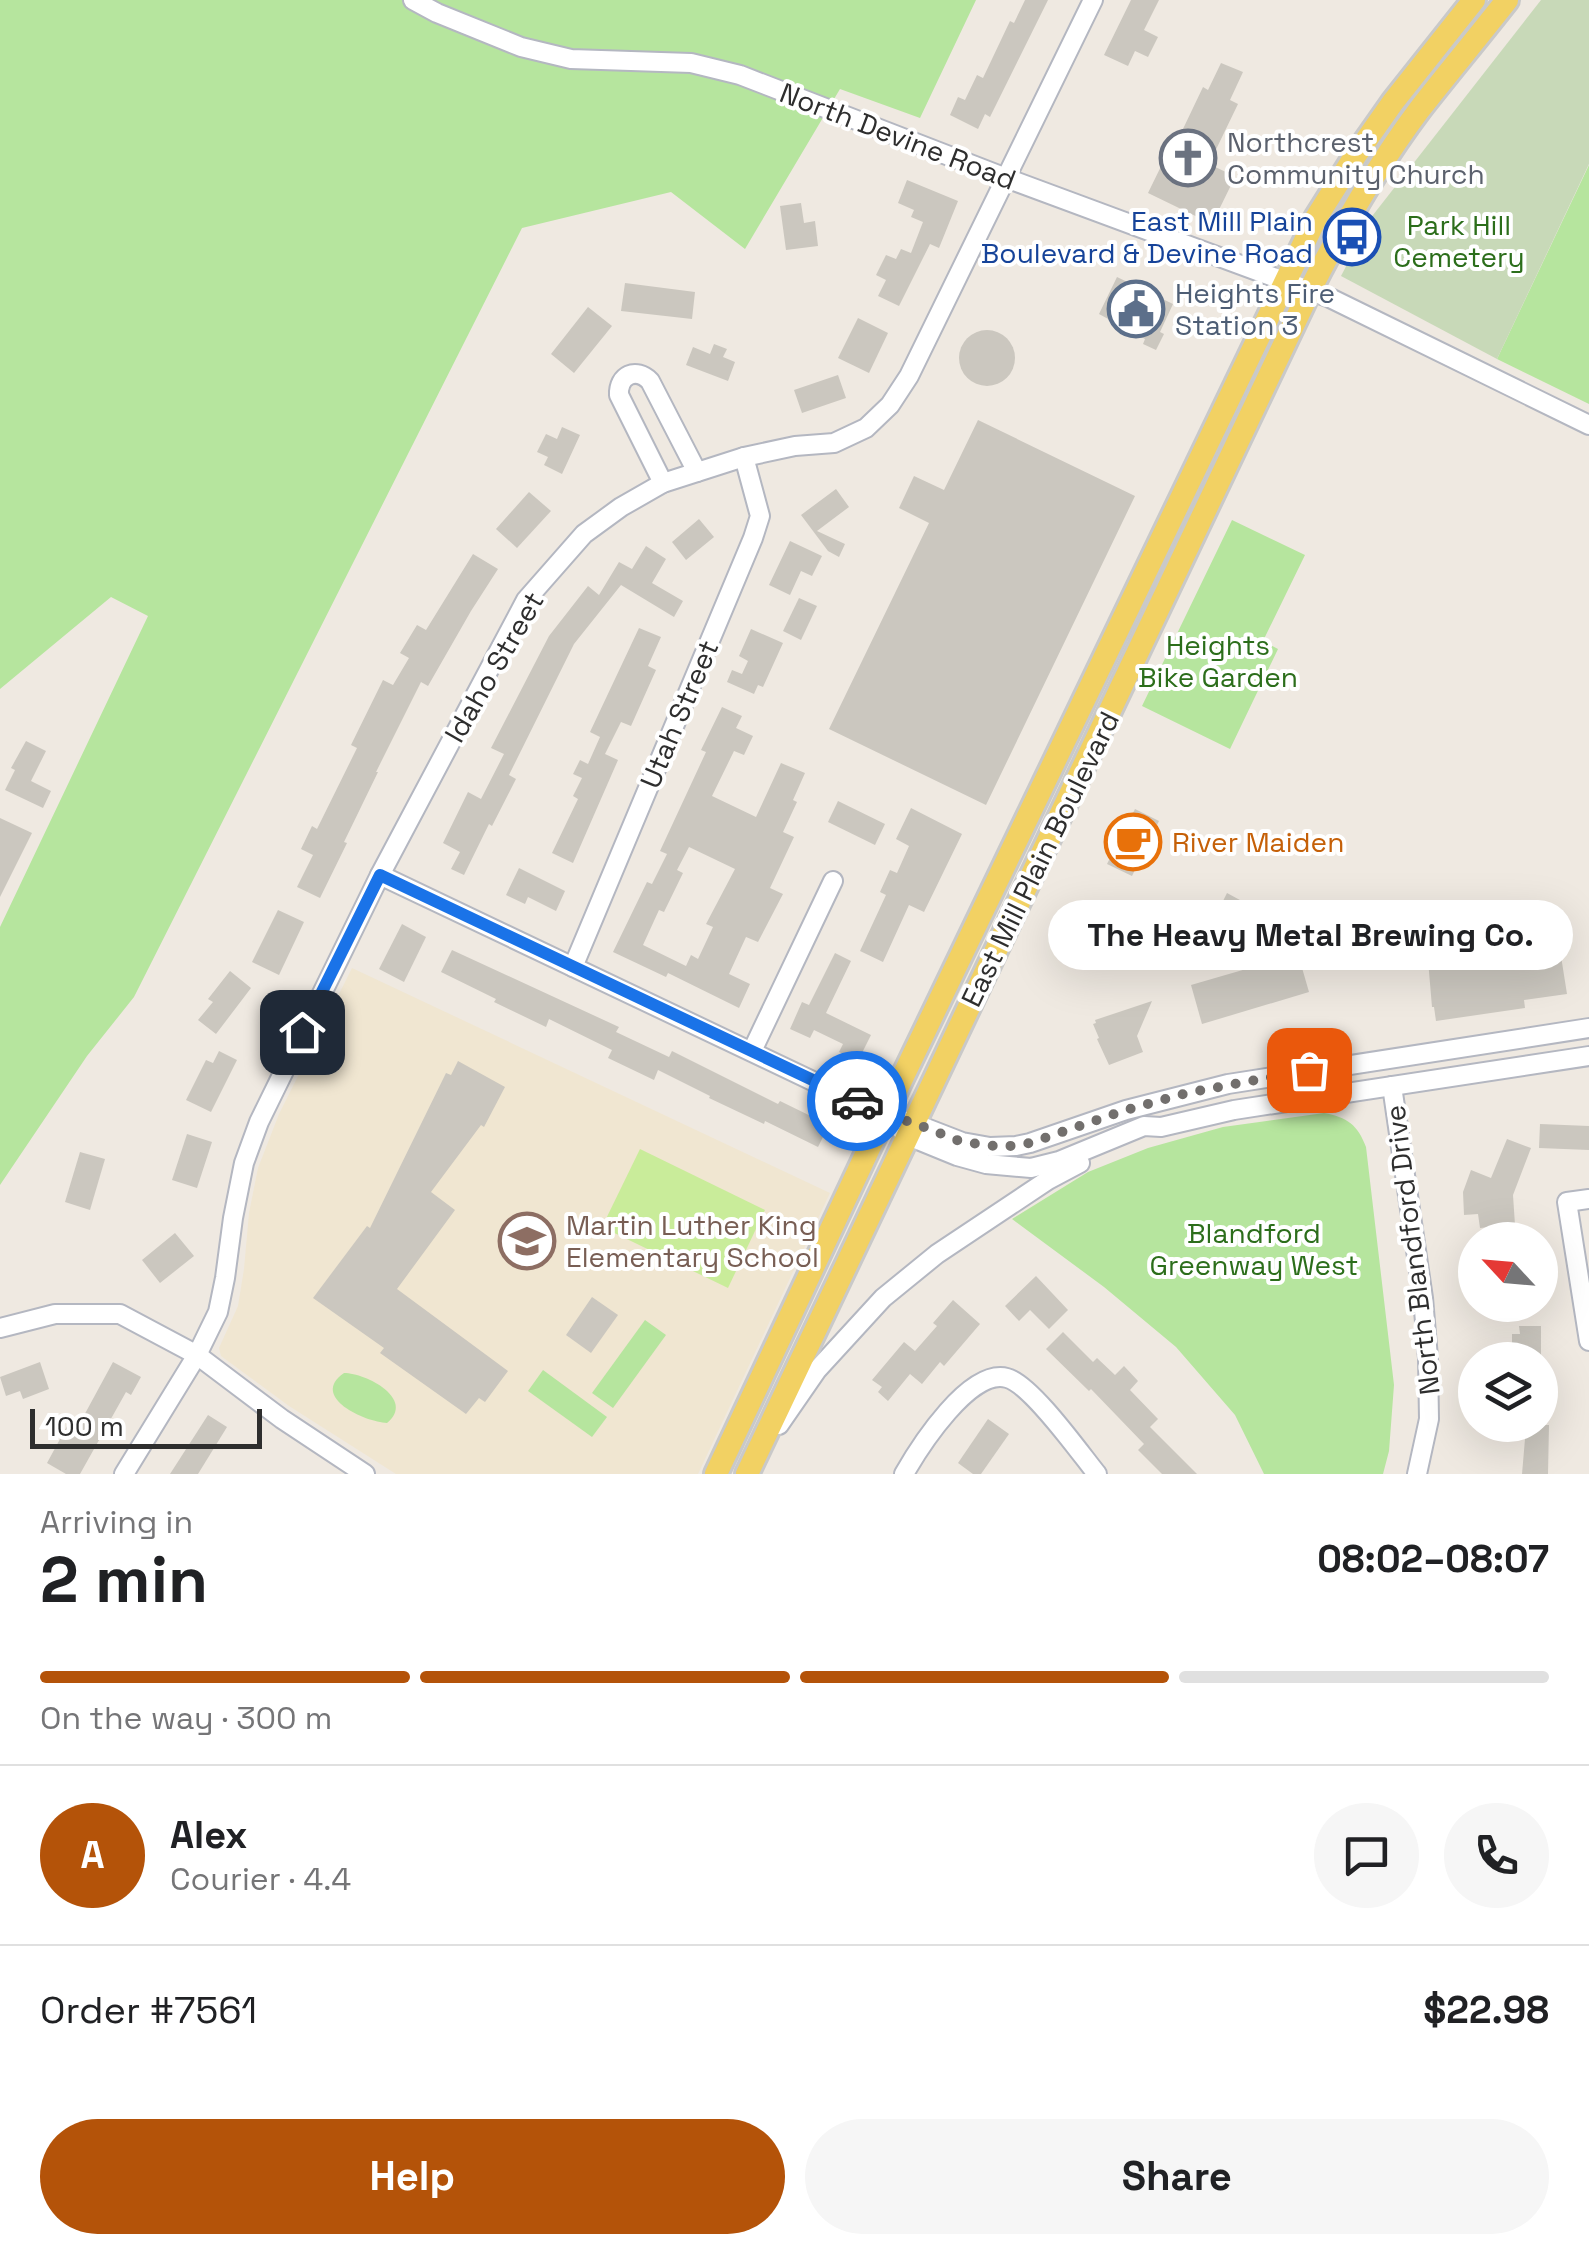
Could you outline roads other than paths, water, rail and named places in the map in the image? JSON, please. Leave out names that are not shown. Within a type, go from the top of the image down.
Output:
[{"type":"main road","name":"East Mill Plain Boulevard","points":[[716,1474],[884,1115],[1316,218],[1392,102],[1474,0]]},
{"type":"main road","name":"East Mill Plain Boulevard","points":[[750,1468],[1310,290],[1379,168],[1418,111],[1507,0]]},
{"type":"main road","points":[[1168,589],[1160,580],[1161,570],[1210,467],[1211,435]]},
{"type":"main road","points":[[1097,739],[1087,729],[1128,638],[1130,604]]},
{"type":"street","name":"North Devine Road","points":[[412,0],[437,14],[522,47],[571,59],[691,64],[740,75],[1310,290],[1589,425]]},
{"type":"street","name":"Idaho Street","points":[[124,1474],[197,1355],[218,1312],[236,1200],[258,1122],[380,875],[526,600],[584,534],[663,483],[744,456],[834,443],[866,428],[890,405],[909,376],[1094,0]]},
{"type":"street","points":[[663,483],[619,395],[620,384],[632,374],[642,374],[650,381],[697,472]]},
{"type":"street","name":"Utah Street","points":[[573,968],[753,538],[760,516],[744,456]]},
{"type":"street","points":[[380,875],[752,1050],[957,1156],[986,1164],[1031,1168],[1144,1126],[1161,1127],[1234,1110],[1589,1056]]},
{"type":"street","points":[[752,1050],[833,880]]},
{"type":"street","points":[[911,1129],[962,1142],[1016,1146],[1172,1097],[1228,1084],[1589,1028]]},
{"type":"street","name":"North Blandford Drive","points":[[1392,1086],[1423,1298],[1429,1377],[1429,1419],[1417,1474]]},
{"type":"street","points":[[750,1468],[817,1370],[883,1298],[937,1254],[1048,1180],[1091,1158],[1147,1137],[1161,1127]]},
{"type":"street","points":[[1589,1199],[1567,1202],[1589,1340]]},
{"type":"street","points":[[0,1328],[54,1314],[120,1314],[197,1355],[282,1419],[365,1474]]},
{"type":"street","points":[[904,1474],[932,1430],[968,1392],[989,1377],[1010,1378],[1036,1400],[1097,1474]]},
{"type":"place","name":"Northcrest Community Church","points":[[1188,158]]},
{"type":"place","name":"East Mill Plain Boulevard & Devine Road","points":[[1352,237]]},
{"type":"place","name":"Heights Fire Station 3","points":[[1136,309]]},
{"type":"place","name":"River Maiden","points":[[1133,842]]},
{"type":"place","name":"The Heavy Metal Brewing Co.","points":[[1309,1070]]},
{"type":"place","name":"Martin Luther King Elementary School","points":[[527,1241]]},
{"type":"park label","name":"Park Hill Cemetery","points":[[1459,241]]},
{"type":"park label","name":"Heights Bike Garden","points":[[1218,661]]},
{"type":"park label","name":"Blandford Greenway West","points":[[1254,1249]]}]
